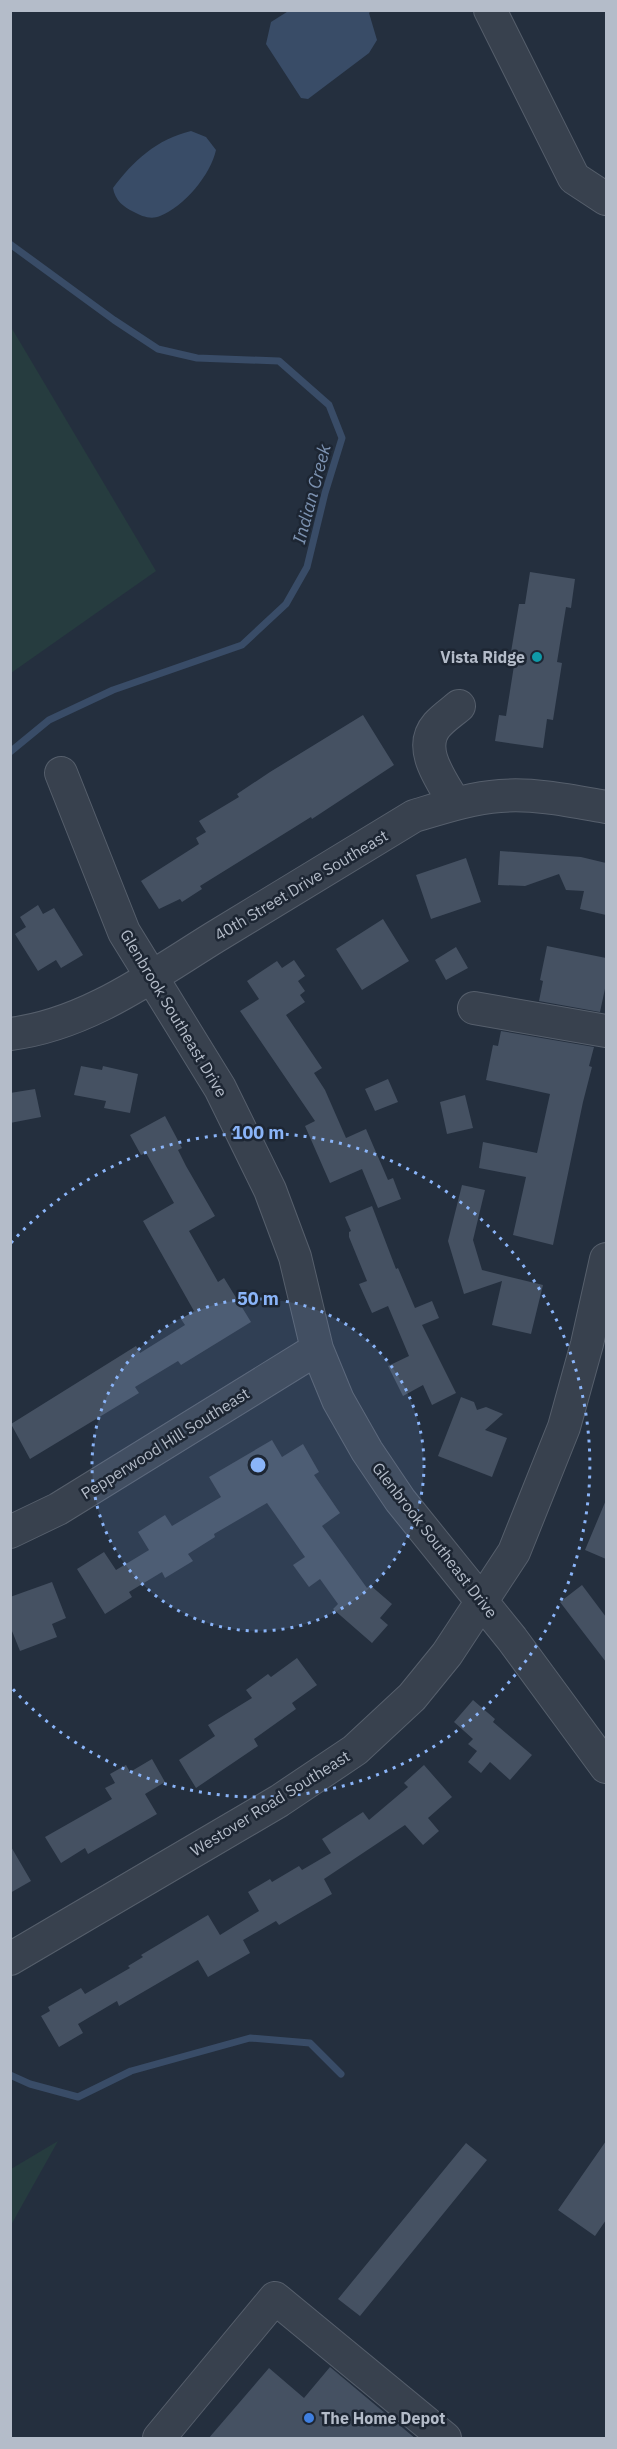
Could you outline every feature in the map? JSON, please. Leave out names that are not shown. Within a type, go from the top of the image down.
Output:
[{"type":"street","points":[[490,10],[574,178],[606,199]]},
{"type":"street","points":[[454,804],[432,762],[428,745],[436,726],[459,706]]},
{"type":"street","name":"Glenbrook Southeast Drive","points":[[61,773],[124,933],[220,1088],[270,1190],[295,1257],[317,1349],[338,1400],[367,1451],[400,1500],[482,1602],[606,1767]]},
{"type":"street","name":"40th Street Drive Southeast","points":[[10,1034],[56,1023],[89,1011],[150,977],[414,816],[454,804],[500,795],[553,798],[606,807]]},
{"type":"street","points":[[474,1008],[606,1031]]},
{"type":"street","name":"Westover Road Southeast","points":[[10,1959],[279,1801],[355,1750],[412,1696],[447,1654],[514,1552],[564,1427],[587,1344],[606,1259]]},
{"type":"street","name":"Pepperwood Hill Southeast","points":[[10,1532],[58,1509],[317,1349]]},
{"type":"street","points":[[159,2439],[275,2298],[445,2439]]},
{"type":"green space","points":[[11,327],[156,571],[10,673]]},
{"type":"green space","points":[[58,2141],[11,2225],[11,2169]]},
{"type":"water","points":[[290,10],[371,11],[369,13],[377,40],[369,53],[308,99],[301,98],[266,44],[271,22]]},
{"type":"water","points":[[191,131],[206,137],[216,150],[209,169],[195,189],[169,212],[153,218],[140,215],[120,203],[113,188],[129,169],[157,145]]},
{"type":"building","name":"Vista Ridge","points":[[530,572],[575,579],[571,608],[566,607],[557,662],[562,663],[553,720],[547,719],[543,748],[495,741],[499,715],[506,716],[516,653],[511,652],[519,604],[525,604]]},
{"type":"building","points":[[363,715],[394,765],[312,819],[311,817],[200,886],[202,889],[182,902],[180,899],[159,909],[141,881],[199,844],[196,838],[206,832],[199,821],[239,797],[237,794],[270,772]]},
{"type":"building","points":[[500,851],[581,857],[606,863],[606,915],[580,909],[584,891],[566,890],[559,874],[525,886],[498,885]]},
{"type":"building","points":[[466,858],[481,902],[431,919],[416,875]]},
{"type":"building","points":[[38,905],[43,914],[54,908],[83,955],[61,968],[56,960],[38,971],[15,934],[26,927],[20,917]]},
{"type":"building","points":[[383,919],[409,961],[362,990],[336,949]]},
{"type":"building","points":[[547,946],[606,958],[606,984],[600,1012],[539,1001],[543,981],[540,980]]},
{"type":"building","points":[[456,947],[468,968],[446,980],[435,960]]},
{"type":"building","points":[[294,960],[305,976],[298,981],[305,991],[300,995],[305,1002],[286,1015],[322,1068],[314,1073],[325,1090],[346,1138],[366,1129],[388,1180],[393,1178],[401,1199],[378,1208],[362,1169],[330,1183],[305,1126],[315,1121],[240,1011],[259,999],[247,981],[277,961],[282,968]]},
{"type":"building","points":[[501,1031],[594,1047],[589,1066],[592,1067],[553,1245],[513,1235],[526,1177],[479,1168],[483,1142],[537,1153],[550,1094],[486,1080],[493,1045],[498,1046]]},
{"type":"building","points":[[81,1066],[102,1070],[103,1066],[138,1074],[130,1113],[104,1108],[106,1101],[74,1095]]},
{"type":"building","points":[[388,1079],[398,1102],[375,1111],[365,1089]]},
{"type":"building","points":[[35,1089],[41,1117],[10,1123],[10,1093]]},
{"type":"building","points":[[465,1095],[473,1128],[447,1134],[440,1102]]},
{"type":"building","points":[[165,1116],[182,1148],[178,1150],[186,1166],[215,1216],[189,1231],[218,1282],[224,1278],[251,1322],[181,1365],[178,1361],[135,1387],[139,1393],[30,1459],[11,1424],[136,1346],[140,1353],[185,1325],[181,1319],[194,1311],[143,1221],[174,1203],[146,1153],[141,1155],[130,1135]]},
{"type":"building","points":[[462,1185],[485,1190],[473,1240],[482,1270],[543,1285],[531,1334],[492,1325],[502,1281],[464,1294],[448,1241]]},
{"type":"building","points":[[372,1206],[396,1269],[398,1268],[415,1308],[432,1301],[439,1318],[422,1325],[456,1393],[432,1405],[423,1385],[403,1396],[388,1366],[409,1356],[388,1306],[372,1313],[359,1284],[367,1281],[349,1237],[351,1231],[345,1217]]},
{"type":"building","points":[[461,1397],[474,1402],[477,1410],[486,1407],[503,1414],[485,1430],[507,1438],[492,1477],[438,1456]]},
{"type":"building","points":[[272,1440],[282,1457],[303,1444],[319,1472],[314,1475],[340,1513],[322,1526],[367,1588],[370,1585],[392,1604],[380,1618],[388,1625],[372,1643],[333,1609],[338,1604],[320,1579],[309,1587],[293,1565],[305,1557],[267,1503],[214,1534],[215,1537],[188,1554],[193,1561],[165,1578],[162,1572],[129,1592],[132,1597],[105,1614],[77,1569],[104,1552],[116,1570],[149,1550],[138,1532],[165,1515],[172,1526],[221,1497],[209,1477]]},
{"type":"building","points":[[606,1500],[606,1559],[585,1550]]},
{"type":"building","points":[[52,1582],[66,1618],[52,1624],[57,1637],[20,1651],[10,1626],[10,1597]]},
{"type":"building","points":[[582,1585],[606,1617],[606,1662],[560,1602]]},
{"type":"building","points":[[297,1658],[317,1685],[292,1703],[296,1709],[254,1739],[258,1746],[196,1788],[179,1760],[215,1736],[208,1725],[252,1698],[246,1690],[268,1674],[271,1677]]},
{"type":"building","points":[[473,1700],[495,1719],[493,1722],[532,1755],[510,1780],[490,1762],[481,1773],[468,1762],[477,1751],[468,1744],[473,1739],[454,1722]]},
{"type":"building","points":[[152,1759],[165,1782],[145,1794],[157,1814],[88,1854],[85,1848],[61,1863],[45,1837],[112,1799],[105,1788],[115,1783],[110,1774],[126,1765],[130,1772]]},
{"type":"building","points":[[424,1765],[452,1797],[428,1818],[439,1831],[423,1845],[405,1825],[324,1879],[332,1894],[279,1925],[276,1921],[243,1940],[250,1953],[208,1977],[198,1960],[119,2006],[117,2001],[78,2024],[83,2033],[59,2047],[41,2016],[50,2011],[48,2007],[81,1988],[85,1994],[130,1968],[128,1966],[143,1957],[141,1955],[208,1915],[220,1935],[259,1911],[248,1892],[270,1879],[272,1882],[299,1866],[302,1870],[331,1853],[322,1839],[363,1812],[369,1820],[408,1787],[404,1783]]},
{"type":"building","points":[[10,1845],[31,1881],[10,1893]]},
{"type":"building","points":[[606,2141],[606,2220],[595,2236],[558,2210]]},
{"type":"building","points":[[466,2143],[487,2160],[360,2316],[338,2299]]},
{"type":"building","name":"The Home Depot","points":[[330,2367],[416,2439],[208,2439],[269,2368],[304,2398]]},
{"type":"waterway","name":"Indian Creek","points":[[10,244],[114,320],[158,349],[197,358],[279,361],[329,405],[342,438],[325,493],[307,567],[286,604],[242,645],[113,690],[49,720],[10,752]]},
{"type":"waterway","points":[[10,2075],[30,2084],[78,2097],[131,2071],[250,2038],[310,2043],[341,2074]]},
{"type":"place","name":"Vista Ridge","points":[[537,657]]},
{"type":"place","name":"The Home Depot","points":[[309,2418]]}]
